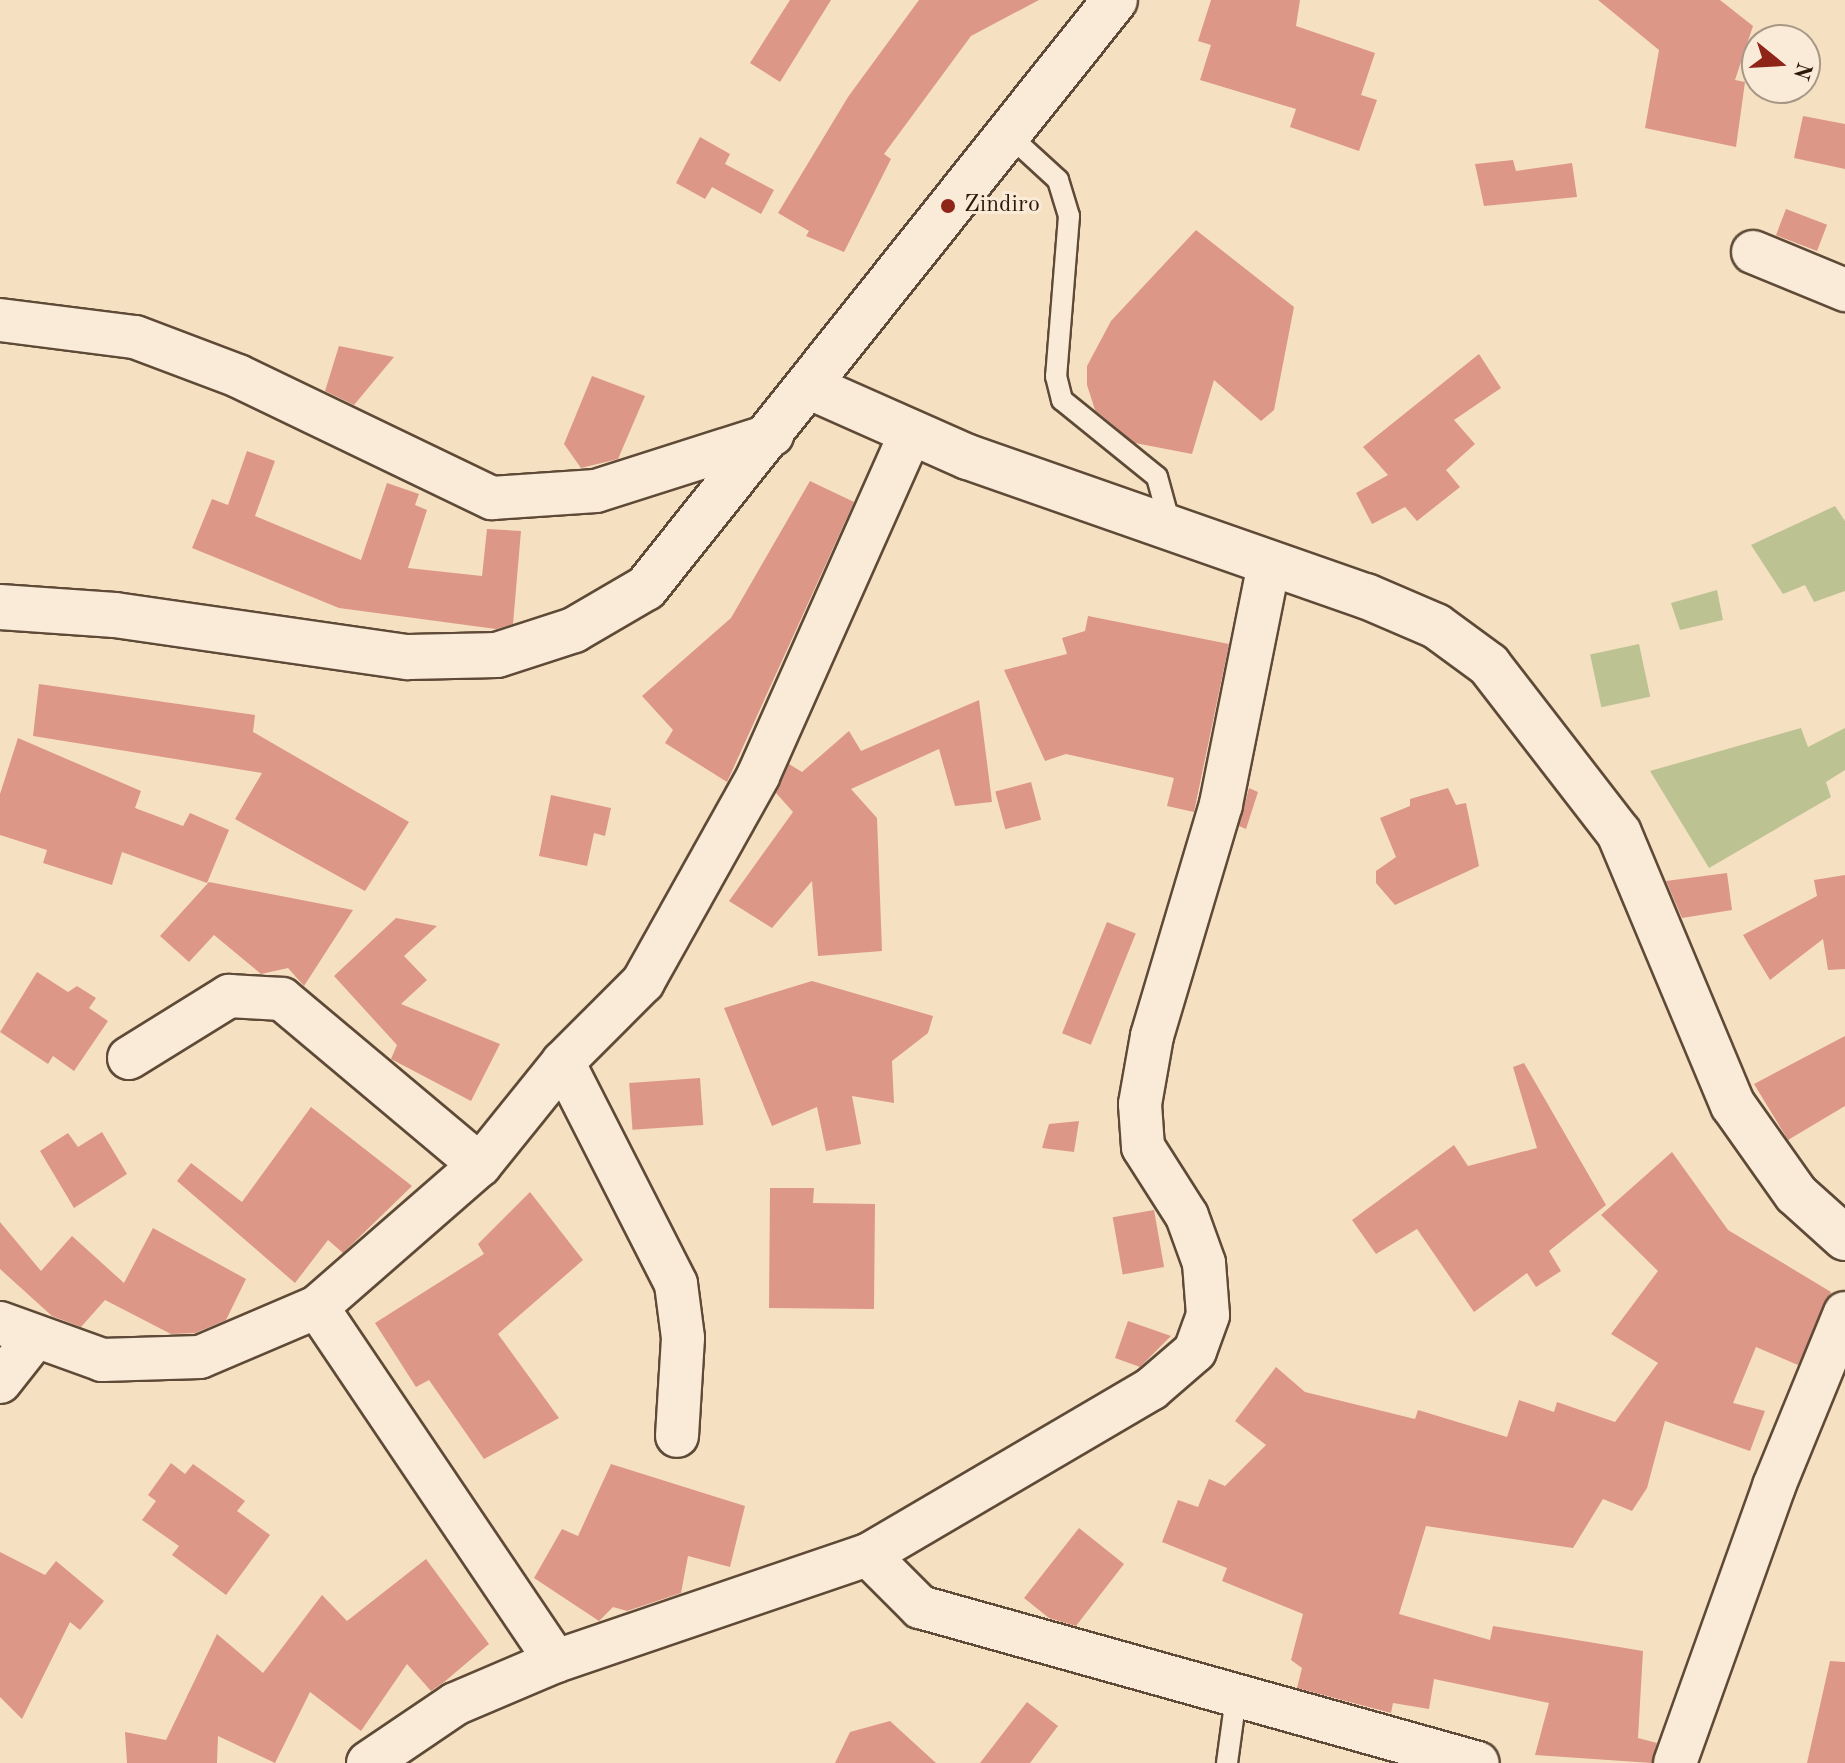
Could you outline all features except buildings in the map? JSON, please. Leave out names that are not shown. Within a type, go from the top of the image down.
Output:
[{"type":"main road","points":[[0,607],[115,615],[408,657],[497,655],[574,630],[646,588],[812,388],[1115,0]]},
{"type":"main road","points":[[812,388],[911,432],[1436,626],[1489,665],[1619,833],[1733,1105],[1796,1194],[1845,1238]]},
{"type":"street","points":[[1753,252],[1845,290]]},
{"type":"street","points":[[0,320],[135,337],[238,376],[492,498],[596,491],[772,435]]},
{"type":"street","points":[[0,1382],[17,1331],[102,1360],[200,1357],[317,1307],[480,1165],[563,1062],[643,982],[764,763],[911,432]]},
{"type":"street","points":[[370,1763],[455,1704],[556,1661],[868,1555],[1151,1389],[1195,1351],[1208,1315],[1204,1263],[1187,1216],[1143,1147],[1140,1104],[1152,1036],[1221,804],[1269,564]]},
{"type":"street","points":[[129,1058],[229,996],[282,999],[480,1165]]},
{"type":"street","points":[[563,1062],[676,1284],[683,1338],[677,1436]]},
{"type":"street","points":[[317,1307],[556,1661]]},
{"type":"street","points":[[1675,1763],[1774,1486],[1845,1313]]},
{"type":"street","points":[[868,1555],[920,1607],[1478,1763]]},
{"type":"lane","points":[[1010,136],[1058,180],[1069,216],[1056,376],[1062,400],[1157,477],[1171,528]]},
{"type":"lane","points":[[1227,1763],[1236,1697]]},
{"type":"green space","points":[[1835,506],[1845,521],[1845,591],[1814,602],[1805,585],[1783,594],[1751,545]]},
{"type":"green space","points":[[1717,590],[1723,620],[1680,630],[1671,603]]},
{"type":"green space","points":[[1639,644],[1650,697],[1601,707],[1590,654]]},
{"type":"green space","points":[[1801,728],[1808,747],[1845,728],[1845,770],[1826,782],[1831,797],[1709,868],[1650,771]]},
{"type":"place","name":"Zindiro","points":[[948,206]]}]
